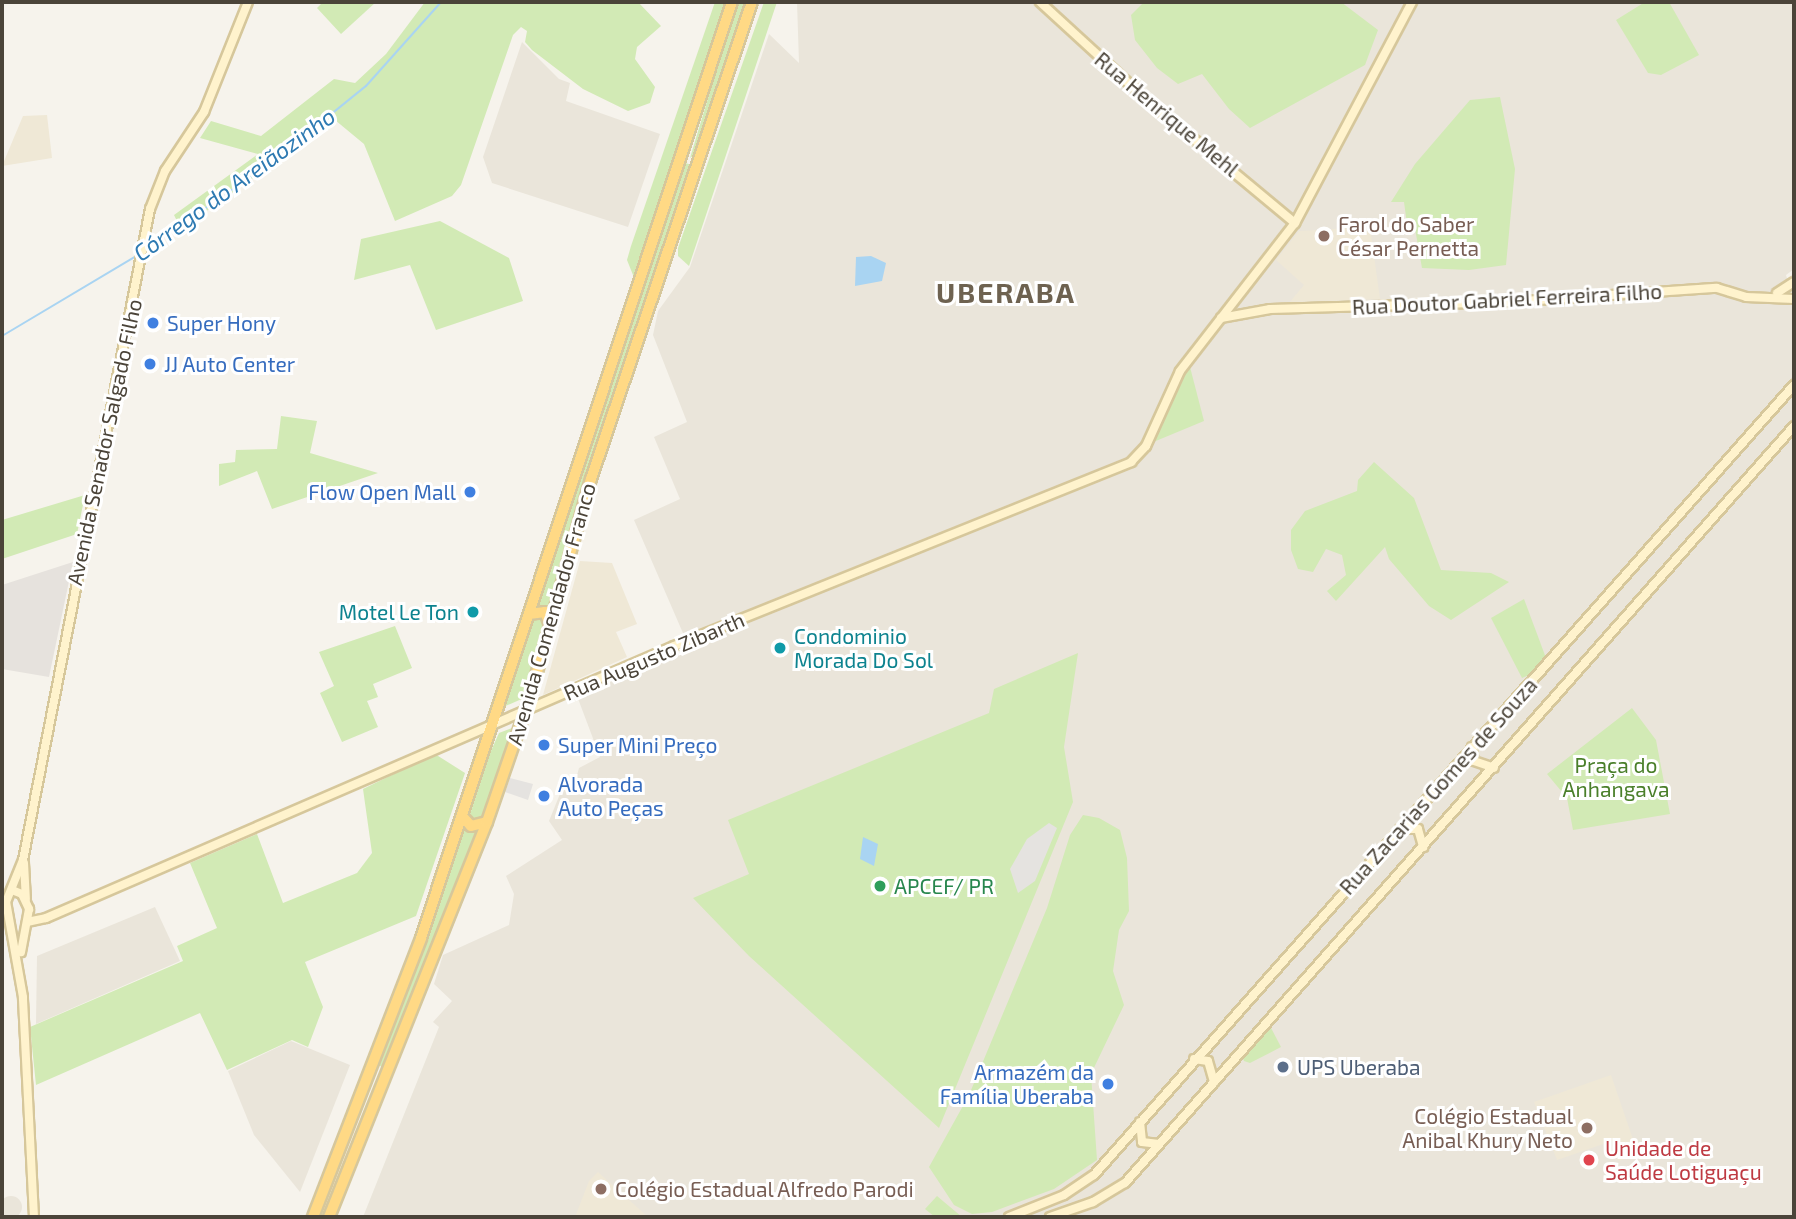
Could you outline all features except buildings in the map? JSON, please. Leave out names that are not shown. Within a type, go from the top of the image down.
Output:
[{"type":"highway","name":"Avenida Comendador Franco","points":[[313,1217],[412,966],[732,2]]},
{"type":"highway","name":"Avenida Comendador Franco","points":[[329,1217],[487,822],[525,712],[591,479],[752,2]]},
{"type":"highway","points":[[682,152],[688,162],[698,162]]},
{"type":"highway","points":[[529,614],[545,612],[550,626]]},
{"type":"highway","points":[[462,816],[471,826],[487,822]]},
{"type":"highway","points":[[360,1097],[356,1125],[361,1132]]},
{"type":"main road","name":"Avenida Senador Salgado Filho","points":[[7,907],[8,891],[23,860],[150,209],[165,171],[204,112],[248,2]]},
{"type":"main road","name":"Rua Henrique Mehl","points":[[1040,2],[1148,100],[1295,223]]},
{"type":"main road","points":[[1206,339],[1295,223],[1412,2]]},
{"type":"main road","points":[[1767,297],[1794,282]]},
{"type":"main road","name":"Rua Doutor Gabriel Ferreira Filho","points":[[1221,318],[1247,314],[1717,288],[1794,299]]},
{"type":"main road","points":[[1233,303],[1247,314]]},
{"type":"main road","name":"Rua Doutor Gabriel Ferreira Filho","points":[[1206,339],[1247,314]]},
{"type":"main road","name":"Rua Augusto Zibarth","points":[[26,923],[46,918],[691,639],[1130,462],[1146,446],[1177,376],[1206,339]]},
{"type":"main road","name":"Rua Zacarias Gomes de Souza","points":[[1009,1217],[1081,1185],[1140,1122],[1794,385]]},
{"type":"main road","name":"Rua Zacarias Gomes de Souza","points":[[1050,1217],[1093,1202],[1125,1183],[1794,426]]},
{"type":"main road","points":[[1472,747],[1474,761],[1494,768]]},
{"type":"main road","points":[[1400,829],[1418,829],[1423,847]]},
{"type":"main road","name":"Avenida Senador Salgado Filho","points":[[23,860],[26,923]]},
{"type":"main road","points":[[8,891],[46,918]]},
{"type":"main road","points":[[2,899],[7,907],[20,958],[34,1217]]},
{"type":"main road","points":[[11,922],[18,927],[26,923]]},
{"type":"main road","points":[[20,958],[26,923]]},
{"type":"main road","points":[[1194,1059],[1208,1061],[1214,1082]]},
{"type":"main road","points":[[1140,1122],[1143,1142],[1161,1143]]},
{"type":"shaded area","points":[[797,2],[1794,2],[1794,269],[1786,275],[1794,302],[1794,1217],[363,1217],[439,1027],[433,1022],[452,1001],[434,984],[443,955],[509,925],[514,894],[506,876],[562,840],[549,821],[562,789],[572,793],[579,768],[600,757],[577,696],[689,647],[634,520],[680,499],[654,437],[687,422],[653,335],[658,311],[690,267],[769,34],[799,63]]},
{"type":"shaded area","points":[[522,42],[559,79],[570,83],[566,101],[660,134],[628,227],[492,183],[483,157]]},
{"type":"shaded area","points":[[47,115],[52,158],[2,166],[23,116]]},
{"type":"shaded area","points":[[1370,227],[1380,299],[1289,303],[1304,285],[1276,260],[1299,231]]},
{"type":"shaded area","points":[[580,561],[612,563],[637,624],[616,632],[627,657],[543,695]]},
{"type":"shaded area","points":[[73,562],[49,677],[2,669],[2,585]]},
{"type":"shaded area","points":[[510,778],[533,784],[528,800],[505,792]]},
{"type":"shaded area","points":[[1049,823],[1057,828],[1035,881],[1018,893],[1010,869],[1027,839]]},
{"type":"shaded area","points":[[155,907],[180,961],[36,1024],[37,956]]},
{"type":"shaded area","points":[[291,1041],[350,1065],[300,1192],[254,1135],[228,1071]]},
{"type":"shaded area","name":"Colégio Estadual Anibal Khury Neto","points":[[1611,1075],[1638,1154],[1619,1161],[1612,1141],[1557,1160],[1534,1102]]},
{"type":"shaded area","name":"Colégio Estadual Alfredo Parodi","points":[[598,1172],[648,1217],[575,1217],[589,1181]]},
{"type":"shaded area","points":[[11,1196],[19,1199],[22,1207],[19,1215],[11,1218],[3,1215],[0,1207],[3,1199]]},
{"type":"green space","points":[[323,2],[376,2],[341,34],[317,8]]},
{"type":"green space","points":[[425,2],[638,2],[661,26],[637,47],[635,59],[655,87],[650,103],[628,111],[583,89],[532,50],[525,42],[527,31],[521,27],[513,35],[461,185],[452,196],[395,221],[364,144],[335,120],[181,229],[174,215],[258,154],[200,138],[211,121],[261,136],[334,79],[355,83],[386,54]]},
{"type":"green space","points":[[715,2],[727,2],[635,280],[627,260],[631,246]]},
{"type":"green space","points":[[737,2],[747,2],[697,153],[690,158]]},
{"type":"green space","points":[[764,2],[777,2],[689,266],[678,256],[678,248]]},
{"type":"green space","points":[[1144,2],[1341,2],[1378,30],[1365,65],[1250,128],[1229,109],[1202,74],[1178,84],[1157,68],[1135,40],[1131,15]]},
{"type":"green space","points":[[1645,2],[1669,2],[1699,55],[1661,75],[1648,73],[1616,20]]},
{"type":"green space","points":[[1500,97],[1515,169],[1506,265],[1469,270],[1422,268],[1414,223],[1407,224],[1404,202],[1391,202],[1415,164],[1470,100]]},
{"type":"green space","points":[[682,162],[692,165],[550,613],[545,607],[533,606]]},
{"type":"green space","points":[[440,221],[509,258],[523,301],[436,330],[410,265],[354,280],[361,239]]},
{"type":"green space","points":[[1190,367],[1204,421],[1151,443],[1179,382]]},
{"type":"green space","points":[[281,416],[317,421],[310,453],[378,473],[272,509],[257,471],[219,486],[219,464],[235,462],[236,450],[277,449]]},
{"type":"green space","points":[[1374,462],[1414,498],[1441,570],[1491,573],[1509,582],[1451,620],[1429,606],[1389,559],[1385,547],[1336,601],[1327,591],[1346,575],[1342,555],[1326,549],[1313,572],[1298,569],[1291,550],[1291,530],[1305,511],[1357,491],[1358,480]]},
{"type":"green space","points":[[85,495],[77,534],[2,559],[2,520]]},
{"type":"green space","points":[[1524,599],[1546,658],[1536,672],[1522,678],[1491,618]]},
{"type":"green space","points":[[534,612],[545,618],[524,698],[501,708]]},
{"type":"green space","points":[[395,626],[412,668],[373,684],[378,697],[367,701],[378,727],[342,742],[320,693],[334,686],[319,652]]},
{"type":"green space","name":"APCEF/ PR","points":[[1078,653],[1064,747],[1073,802],[939,1128],[749,956],[693,898],[749,874],[728,820],[989,713],[994,689]]},
{"type":"green space","name":"Praça do Anhangava","points":[[1632,708],[1656,740],[1670,814],[1573,830],[1567,798],[1547,774]]},
{"type":"green space","points":[[512,728],[482,821],[473,821],[470,814],[490,753],[499,733]]},
{"type":"green space","points":[[435,754],[465,773],[416,916],[305,962],[323,1007],[308,1047],[292,1040],[227,1070],[200,1013],[36,1085],[30,1027],[183,961],[177,946],[217,928],[190,863],[257,834],[283,903],[357,873],[372,853],[363,789]]},
{"type":"green space","points":[[1083,815],[1099,818],[1120,830],[1127,858],[1129,911],[1119,930],[1113,971],[1124,1005],[1091,1074],[1097,1160],[1054,1189],[992,1212],[972,1214],[954,1205],[929,1167],[969,1095],[1047,908],[1070,835]]},
{"type":"green space","points":[[486,824],[445,910],[383,1068],[379,1065],[386,1043],[465,825]]},
{"type":"green space","points":[[1270,1026],[1281,1047],[1250,1063],[1244,1061],[1242,1056]]},
{"type":"green space","points":[[937,1196],[962,1217],[935,1217],[925,1209]]},
{"type":"water","points":[[871,256],[886,263],[882,281],[855,286],[856,257]]},
{"type":"water","points":[[863,837],[878,844],[874,866],[860,859]]},
{"type":"waterway","name":"Córrego do Areiãozinho","points":[[145,250],[272,162],[366,86],[441,2]]},
{"type":"waterway","name":"Córrego do Areiãozinho","points":[[2,336],[138,255]]},
{"type":"place","name":"Farol do Saber César Pernetta","points":[[1324,236]]},
{"type":"place","name":"Super Hony","points":[[153,323]]},
{"type":"place","name":"JJ Auto Center","points":[[150,364]]},
{"type":"place","name":"Flow Open Mall","points":[[470,492]]},
{"type":"place","name":"Motel Le Ton","points":[[473,612]]},
{"type":"place","name":"Condominio Morada Do Sol","points":[[780,648]]},
{"type":"place","name":"Super Mini Preço","points":[[544,745]]},
{"type":"place","name":"Alvorada Auto Peças","points":[[544,796]]},
{"type":"place","name":"APCEF/ PR","points":[[880,886]]},
{"type":"place","name":"UPS Uberaba","points":[[1283,1067]]},
{"type":"place","name":"Armazém da Família Uberaba","points":[[1108,1084]]},
{"type":"place","name":"Colégio Estadual Anibal Khury Neto","points":[[1587,1128]]},
{"type":"place","name":"Unidade de Saúde Lotiguaçu","points":[[1589,1160]]},
{"type":"place","name":"Colégio Estadual Alfredo Parodi","points":[[601,1189]]},
{"type":"district","name":"UBERABA","points":[[1006,292]]}]
